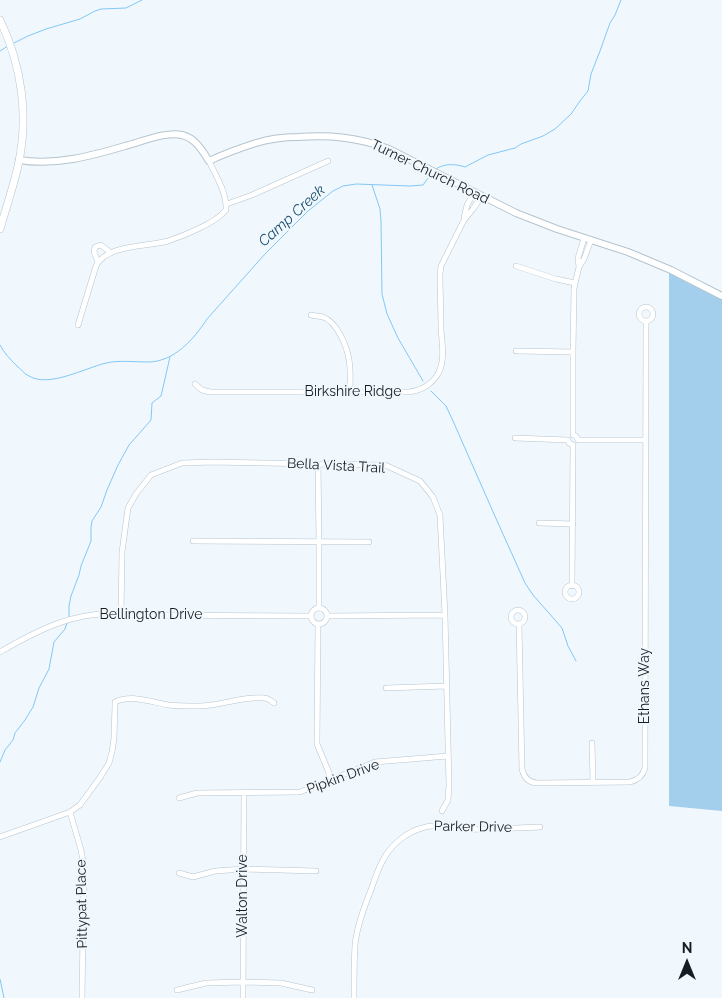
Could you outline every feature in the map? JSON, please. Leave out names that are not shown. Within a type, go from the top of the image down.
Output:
[{"type":"main road","points":[[0,21],[14,56],[23,107],[23,131],[19,160],[0,229]]},
{"type":"street","points":[[19,160],[46,162],[72,159],[162,136],[183,135],[191,138],[201,149],[209,161],[225,196],[226,210],[216,220],[168,241],[117,250],[98,262],[78,325]]},
{"type":"street","name":"Turner Church Road","points":[[209,161],[256,143],[276,138],[329,136],[367,141],[389,150],[504,208],[537,222],[628,252],[671,270],[722,296]]},
{"type":"street","points":[[226,204],[252,195],[328,161]]},
{"type":"street","name":"Birkshire Ridge","points":[[464,220],[467,205],[474,193]]},
{"type":"street","name":"Birkshire Ridge","points":[[195,384],[206,392],[413,392],[425,387],[437,375],[442,359],[440,268],[464,220],[481,197]]},
{"type":"street","points":[[573,435],[575,283],[579,268],[578,258],[587,239]]},
{"type":"street","points":[[98,262],[94,252],[95,247],[102,245],[111,253]]},
{"type":"street","points":[[516,266],[575,283]]},
{"type":"street","points":[[311,315],[326,318],[339,333],[347,349],[349,359],[350,392]]},
{"type":"street","name":"Ethans Way","points":[[519,624],[522,769],[527,780],[534,783],[632,782],[640,778],[645,770],[646,321]]},
{"type":"street","points":[[516,351],[573,352]]},
{"type":"street","points":[[573,435],[578,440]]},
{"type":"street","points":[[568,440],[569,436],[573,435]]},
{"type":"street","points":[[516,438],[568,440],[573,445]]},
{"type":"street","points":[[578,440],[646,440]]},
{"type":"street","points":[[573,445],[578,440]]},
{"type":"street","points":[[572,586],[573,445]]},
{"type":"street","name":"Bella Vista Trail","points":[[121,615],[122,552],[128,508],[151,475],[182,463],[385,465],[420,481],[433,497],[440,516],[445,615],[448,756],[448,800],[442,811]]},
{"type":"street","points":[[318,464],[318,608]]},
{"type":"street","points":[[540,524],[572,524]]},
{"type":"street","points":[[193,541],[369,542]]},
{"type":"street","points":[[318,624],[313,622],[310,616],[313,610],[318,608],[325,611],[327,616]]},
{"type":"street","name":"Bellington Drive","points":[[0,652],[54,624],[68,619],[105,614],[310,616]]},
{"type":"street","points":[[327,616],[445,615]]},
{"type":"street","points":[[318,624],[323,622],[327,616]]},
{"type":"street","points":[[318,624],[317,744],[332,780]]},
{"type":"street","points":[[386,688],[446,686]]},
{"type":"street","points":[[0,837],[70,812],[80,805],[109,763],[114,738],[115,702],[117,701],[126,698],[180,706],[209,706],[237,700],[266,698],[274,703]]},
{"type":"street","points":[[592,743],[593,782]]},
{"type":"street","name":"Pipkin Drive","points":[[178,798],[197,793],[300,792],[375,762],[448,756]]},
{"type":"street","name":"Walton Drive","points":[[243,998],[244,793]]},
{"type":"street","name":"Pittypat Place","points":[[70,812],[84,868],[82,998]]},
{"type":"street","name":"Parker Drive","points":[[354,998],[355,943],[358,928],[379,868],[385,856],[398,841],[408,833],[427,826],[467,829],[540,827]]},
{"type":"street","points":[[179,874],[193,877],[215,871],[244,869],[316,871]]},
{"type":"street","points":[[176,990],[206,983],[243,982],[281,983],[312,990]]},
{"type":"shaded area","points":[[669,270],[722,295],[722,811],[669,806]]},
{"type":"waterway","points":[[14,43],[46,29],[80,19],[95,11],[126,8],[142,0]]},
{"type":"waterway","name":"Camp Creek","points":[[436,169],[450,165],[465,167],[488,155],[515,148],[555,129],[571,114],[588,91],[591,74],[610,23],[621,0]]},
{"type":"waterway","points":[[0,51],[8,46]]},
{"type":"waterway","name":"Camp Creek","points":[[0,345],[24,373],[37,379],[47,380],[67,376],[111,362],[148,362],[166,358],[182,348],[265,254],[308,211],[333,191],[343,186],[356,184],[423,185],[431,174]]},
{"type":"waterway","points":[[372,185],[380,209],[382,294],[387,314],[398,338],[423,381]]},
{"type":"waterway","points":[[69,617],[71,596],[91,541],[92,521],[101,507],[118,465],[129,445],[151,420],[152,403],[161,396],[170,357]]},
{"type":"waterway","points":[[431,391],[446,406],[525,583],[562,628],[568,646],[576,661]]},
{"type":"waterway","points":[[0,762],[15,733],[33,707],[39,688],[49,669],[54,642],[65,629],[67,623]]},
{"type":"waterway","points":[[0,979],[4,998]]}]
